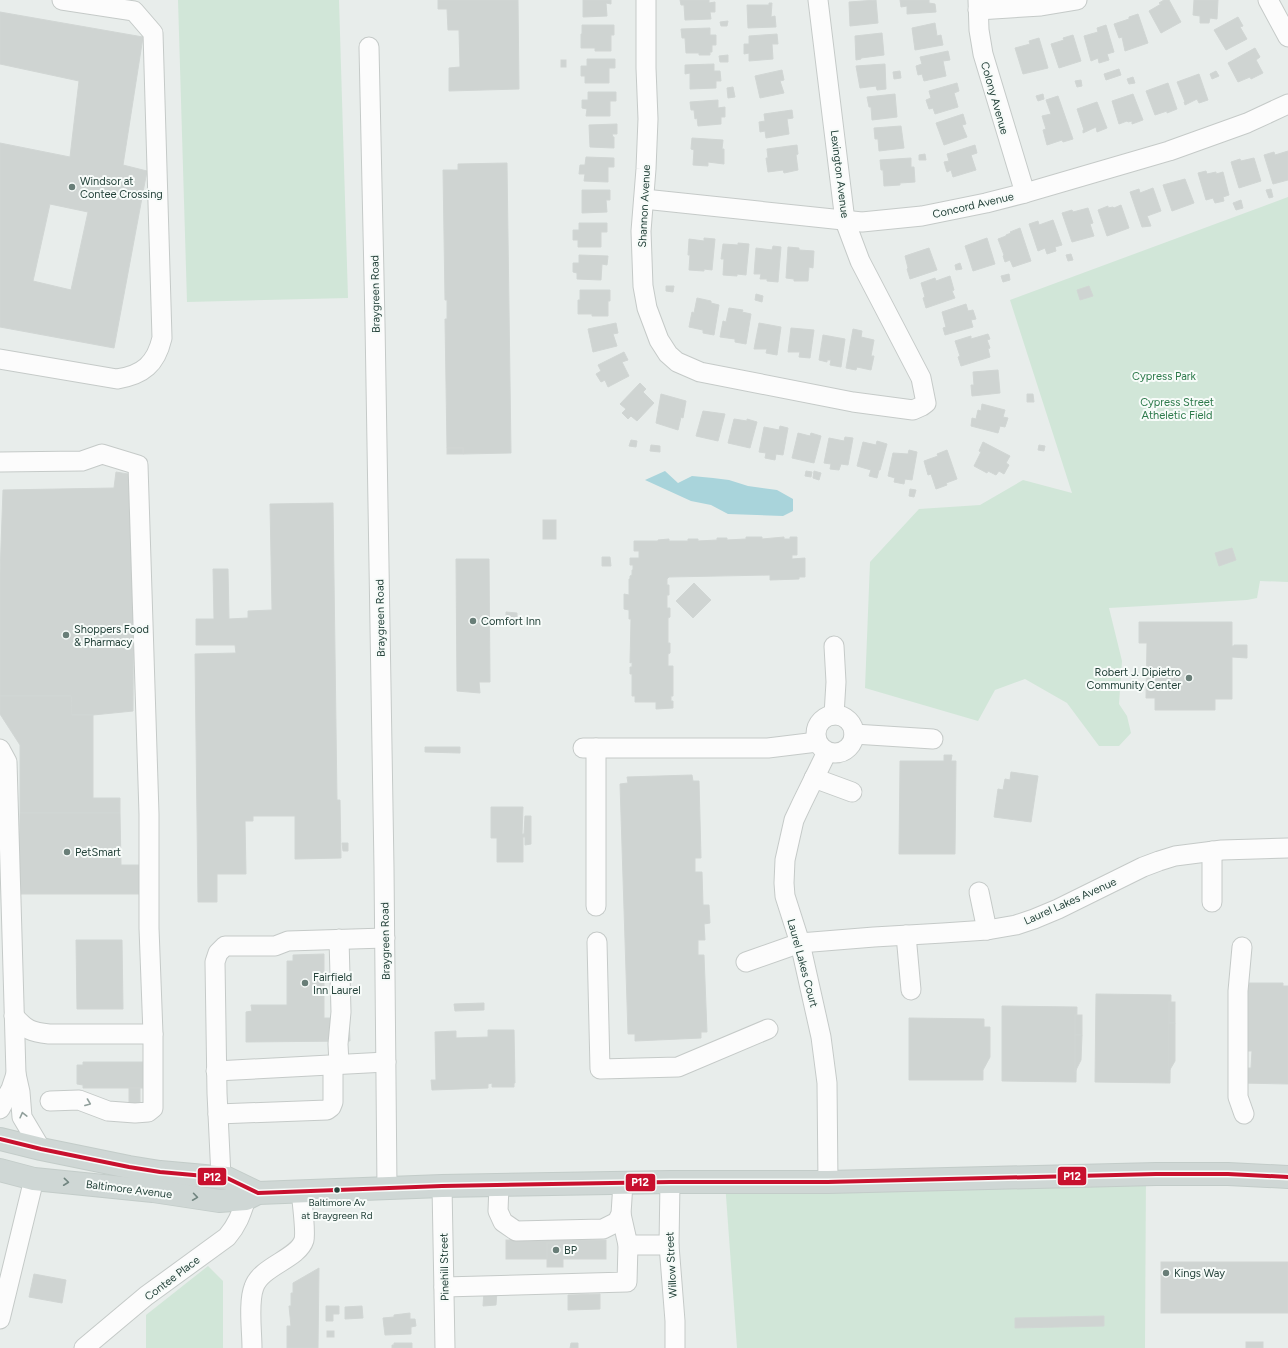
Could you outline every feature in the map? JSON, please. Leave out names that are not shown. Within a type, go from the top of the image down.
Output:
[{"type":"main road","name":"Baltimore Avenue","points":[[0,1139],[129,1167],[160,1172],[227,1178],[252,1196]]},
{"type":"main road","points":[[34,1179],[50,1168],[129,1167]]},
{"type":"main road","name":"Baltimore Avenue","points":[[0,1170],[34,1179],[153,1191],[219,1201],[301,1191],[499,1184],[828,1182],[1156,1174],[1228,1174],[1288,1177]]},
{"type":"street","points":[[0,359],[117,378],[128,377],[137,374],[148,367],[160,349],[162,338],[153,33],[134,11],[62,0]]},
{"type":"street","name":"Shannon Avenue","points":[[646,0],[648,119],[641,231],[641,257],[643,286],[647,308],[659,340],[668,354],[677,362],[700,372],[853,402],[913,410],[926,403]]},
{"type":"street","name":"Lexington Avenue","points":[[818,0],[845,221],[860,261],[921,378],[926,403]]},
{"type":"street","points":[[978,5],[1041,6],[1077,0]]},
{"type":"street","points":[[1268,0],[1288,37]]},
{"type":"street","name":"Colony Avenue","points":[[978,5],[983,54],[1025,193]]},
{"type":"street","name":"Braygreen Road","points":[[369,47],[385,938],[387,1188]]},
{"type":"street","name":"Concord Avenue","points":[[644,199],[845,221],[862,222],[922,216],[1025,193],[1169,151],[1247,122],[1288,104]]},
{"type":"street","points":[[0,462],[82,461],[102,454],[138,465],[149,814],[148,928],[153,1034],[153,1108],[148,1112],[135,1113],[108,1111],[78,1100],[50,1101]]},
{"type":"street","points":[[596,906],[589,748],[822,747],[835,754],[842,752],[853,742],[854,734],[848,720],[842,716],[834,715],[836,682],[834,646]]},
{"type":"street","name":"Laurel Lakes Court","points":[[828,1182],[827,1083],[821,1037],[800,943],[786,896],[784,883],[785,860],[794,820],[814,778],[822,747],[815,735],[817,727],[820,721],[827,716],[834,715]]},
{"type":"street","points":[[854,734],[933,740]]},
{"type":"street","points":[[0,749],[7,762],[5,922],[14,1016],[16,1074],[20,1092],[22,1117],[41,1149]]},
{"type":"street","points":[[814,778],[852,792]]},
{"type":"street","name":"Laurel Lakes Avenue","points":[[746,962],[800,943],[987,930],[1016,925],[1034,919],[1159,861],[1175,856],[1212,851],[1288,848]]},
{"type":"street","points":[[1212,851],[1212,902]]},
{"type":"street","points":[[979,892],[987,930]]},
{"type":"street","points":[[906,935],[911,990]]},
{"type":"street","points":[[221,1177],[216,1071],[215,962],[218,953],[225,946],[275,946],[288,941],[385,938]]},
{"type":"street","points":[[218,1114],[327,1110],[332,1107],[341,1012],[339,939]]},
{"type":"street","points":[[597,942],[600,1069],[678,1067],[768,1029]]},
{"type":"street","points":[[1242,947],[1238,991],[1238,1097],[1244,1114]]},
{"type":"street","points":[[14,1016],[24,1027],[33,1032],[49,1034],[153,1034]]},
{"type":"street","points":[[15,1055],[25,1046],[49,1034]]},
{"type":"street","points":[[216,1071],[386,1062]]},
{"type":"street","points":[[0,1109],[11,1089],[16,1074]]},
{"type":"street","points":[[0,1319],[34,1179]]},
{"type":"street","name":"Willow Street","points":[[670,1182],[669,1245],[675,1321],[675,1348]]},
{"type":"street","points":[[444,1287],[627,1282],[628,1245],[621,1214],[624,1183]]},
{"type":"street","points":[[499,1184],[498,1211],[503,1222],[516,1231],[603,1229],[617,1222],[621,1214]]},
{"type":"street","name":"Pinehill Street","points":[[442,1186],[444,1348]]},
{"type":"street","points":[[252,1348],[251,1297],[254,1285],[265,1272],[301,1248],[305,1238],[301,1191]]},
{"type":"street","name":"Contee Place","points":[[84,1348],[146,1296],[227,1237],[236,1227],[252,1196]]},
{"type":"street","points":[[628,1245],[669,1245]]},
{"type":"green space","points":[[178,0],[339,0],[348,298],[187,302]]},
{"type":"green space","name":"Cypress Park","points":[[1288,197],[1288,582],[1260,581],[1257,598],[1247,600],[1109,608],[1122,661],[1119,704],[1127,716],[1131,733],[1119,746],[1099,746],[1067,703],[1025,679],[995,690],[978,721],[865,688],[870,562],[919,509],[980,505],[1023,480],[1072,493],[1010,300]]},
{"type":"green space","points":[[1146,1174],[1145,1348],[737,1348],[725,1182]]},
{"type":"green space","points":[[208,1266],[223,1281],[223,1348],[146,1348],[146,1315]]},
{"type":"water","points":[[665,471],[678,483],[692,476],[729,480],[748,486],[777,490],[793,499],[793,511],[783,516],[728,514],[711,505],[691,501],[645,480]]},
{"type":"building","points":[[438,0],[518,0],[519,89],[449,91],[449,68],[460,67],[459,30],[448,30],[447,9],[438,9]]},
{"type":"building","points":[[583,0],[611,0],[611,4],[606,3],[607,16],[583,17]]},
{"type":"building","points":[[680,0],[709,0],[709,3],[715,2],[715,12],[710,12],[711,19],[685,20],[684,5],[681,5]]},
{"type":"building","points":[[876,0],[878,23],[850,26],[849,2]]},
{"type":"building","points":[[900,0],[929,0],[929,3],[935,4],[936,12],[907,14],[907,6],[901,7]]},
{"type":"building","points":[[1164,0],[1169,0],[1181,22],[1161,33],[1149,11],[1161,4],[1159,3]]},
{"type":"building","points":[[1194,0],[1218,0],[1217,19],[1210,18],[1209,23],[1200,23],[1200,16],[1193,15]]},
{"type":"building","points":[[769,3],[772,3],[771,17],[775,16],[776,27],[748,28],[747,5],[769,5]]},
{"type":"building","name":"Windsor at Contee Crossing","points":[[0,12],[143,37],[123,165],[147,171],[114,348],[0,327],[0,143],[70,157],[79,81],[0,64]],"holes":[[[50,204],[88,212],[71,290],[33,281]]]},
{"type":"building","points":[[1138,14],[1148,43],[1125,51],[1122,37],[1119,38],[1114,24]]},
{"type":"building","points":[[1238,17],[1243,26],[1240,27],[1247,39],[1226,50],[1214,30]]},
{"type":"building","points":[[728,21],[727,26],[721,26],[720,22]]},
{"type":"building","points":[[935,23],[937,36],[941,35],[943,45],[915,50],[912,28]]},
{"type":"building","points":[[582,25],[614,25],[614,35],[611,35],[611,51],[595,51],[595,48],[581,48]]},
{"type":"building","points":[[1106,25],[1114,52],[1107,54],[1109,60],[1099,63],[1098,58],[1091,61],[1084,36],[1098,32],[1097,28]]},
{"type":"building","points":[[710,28],[710,35],[716,35],[716,45],[712,45],[712,52],[710,52],[710,55],[686,53],[685,38],[682,38],[681,29]]},
{"type":"building","points":[[882,33],[884,55],[856,60],[855,36]]},
{"type":"building","points":[[777,34],[778,44],[772,44],[773,59],[749,61],[749,53],[744,54],[744,44],[749,44],[749,36]]},
{"type":"building","points":[[1073,35],[1081,61],[1059,68],[1051,44],[1064,40],[1063,38]]},
{"type":"building","points":[[1039,38],[1048,68],[1023,74],[1015,48],[1030,44],[1029,41]]},
{"type":"building","points":[[1255,48],[1260,57],[1256,60],[1263,73],[1251,79],[1250,77],[1238,82],[1228,63]]},
{"type":"building","points":[[948,51],[950,60],[943,61],[946,76],[924,81],[922,74],[918,75],[916,66],[922,64],[920,57]]},
{"type":"building","points":[[728,55],[728,62],[720,62],[719,56]]},
{"type":"building","points":[[587,59],[615,59],[615,68],[609,68],[609,83],[585,83],[585,76],[581,76],[581,66],[587,66]]},
{"type":"building","points":[[561,60],[566,60],[566,67],[561,67]]},
{"type":"building","points":[[714,64],[714,71],[720,71],[721,81],[716,81],[716,88],[690,89],[690,73],[685,74],[685,65]]},
{"type":"building","points":[[885,64],[886,89],[877,90],[876,86],[860,88],[856,66]]},
{"type":"building","points":[[1119,69],[1121,75],[1106,80],[1104,74]]},
{"type":"building","points":[[782,70],[784,80],[780,81],[784,93],[760,98],[755,76]]},
{"type":"building","points":[[900,71],[901,78],[894,79],[893,72]]},
{"type":"building","points":[[1216,71],[1219,76],[1212,79],[1210,74]]},
{"type":"building","points":[[1199,74],[1208,100],[1199,103],[1197,99],[1185,105],[1177,82]]},
{"type":"building","points":[[1133,77],[1135,83],[1129,84],[1127,79]]},
{"type":"building","points":[[1081,80],[1082,86],[1077,87],[1075,81]]},
{"type":"building","points":[[957,83],[959,91],[954,93],[958,107],[935,114],[933,108],[929,109],[926,100],[931,98],[929,91]]},
{"type":"building","points":[[1168,83],[1177,109],[1167,113],[1167,111],[1155,115],[1146,91]]},
{"type":"building","points":[[733,87],[735,97],[728,98],[727,88]]},
{"type":"building","points":[[588,92],[616,92],[616,101],[610,101],[610,116],[586,116],[587,109],[582,108],[582,100],[588,100]]},
{"type":"building","points":[[895,94],[897,117],[872,120],[871,107],[869,107],[867,97]]},
{"type":"building","points":[[1043,94],[1044,99],[1038,101],[1036,96]]},
{"type":"building","points":[[1133,94],[1143,120],[1132,124],[1132,121],[1127,121],[1119,124],[1112,101]]},
{"type":"building","points":[[1058,96],[1073,139],[1063,142],[1062,140],[1047,145],[1043,130],[1046,129],[1042,116],[1051,114],[1046,100]]},
{"type":"building","points":[[718,100],[718,108],[725,107],[725,117],[721,117],[721,124],[698,126],[697,118],[695,119],[694,110],[691,110],[690,102]]},
{"type":"building","points":[[1097,102],[1107,128],[1097,132],[1096,127],[1083,133],[1084,130],[1077,109]]},
{"type":"building","points":[[792,110],[793,118],[787,119],[789,134],[766,138],[765,131],[760,132],[759,122],[765,121],[764,114]]},
{"type":"building","points":[[963,114],[966,124],[962,125],[967,137],[944,145],[936,123]]},
{"type":"building","points":[[617,124],[617,134],[612,134],[614,137],[614,148],[590,147],[589,125]]},
{"type":"building","points":[[901,126],[904,148],[879,151],[878,139],[875,139],[874,128]]},
{"type":"building","points":[[692,138],[723,140],[722,149],[724,149],[724,164],[708,162],[708,166],[693,165],[694,150],[691,149]]},
{"type":"building","points":[[797,145],[798,154],[796,155],[798,170],[784,173],[783,170],[768,172],[766,158],[768,158],[767,149]]},
{"type":"building","points":[[975,145],[977,153],[971,155],[976,170],[953,177],[951,170],[947,172],[944,162],[949,161],[947,154]]},
{"type":"building","points":[[1288,151],[1288,180],[1273,184],[1264,155],[1274,152],[1275,155]]},
{"type":"building","points":[[925,154],[926,160],[919,160],[919,155]]},
{"type":"building","points":[[586,157],[614,158],[614,167],[608,167],[608,182],[584,181],[585,174],[579,174],[580,165],[585,165]]},
{"type":"building","points":[[911,158],[911,167],[914,167],[915,182],[884,186],[883,170],[881,170],[880,160]]},
{"type":"building","points":[[1254,158],[1261,181],[1239,188],[1231,162],[1240,159],[1241,161]]},
{"type":"building","points":[[507,163],[511,453],[463,454],[463,448],[447,448],[445,319],[447,319],[447,300],[445,300],[443,170],[458,170],[458,164]]},
{"type":"building","points":[[1206,171],[1207,174],[1223,172],[1229,195],[1223,197],[1224,201],[1215,203],[1213,198],[1206,200],[1198,173]]},
{"type":"building","points":[[1185,179],[1194,203],[1172,211],[1163,185]]},
{"type":"building","points":[[1153,188],[1161,211],[1147,216],[1151,226],[1142,227],[1130,192],[1139,189],[1140,193]]},
{"type":"building","points":[[1271,189],[1273,197],[1269,198],[1266,190]]},
{"type":"building","points":[[582,190],[610,190],[610,200],[606,200],[607,212],[582,213]]},
{"type":"building","points":[[1241,200],[1243,208],[1236,210],[1233,203]]},
{"type":"building","points":[[1121,205],[1129,228],[1107,236],[1098,210],[1108,206],[1108,208],[1114,208]]},
{"type":"building","points":[[1088,208],[1093,223],[1090,224],[1094,236],[1072,242],[1062,213]]},
{"type":"building","points":[[1053,220],[1062,245],[1055,247],[1056,251],[1047,254],[1045,248],[1038,251],[1029,224],[1038,221],[1039,225]]},
{"type":"building","points":[[579,223],[607,223],[607,232],[601,232],[601,247],[578,247],[578,240],[573,240],[573,230],[579,230]]},
{"type":"building","points":[[1020,228],[1031,261],[1013,267],[1010,260],[1005,262],[998,239]]},
{"type":"building","points":[[704,238],[715,239],[712,270],[689,270],[689,239],[704,241]]},
{"type":"building","points":[[987,238],[995,264],[973,271],[965,246]]},
{"type":"building","points":[[738,243],[749,244],[746,275],[723,275],[724,259],[721,259],[723,244],[738,245]]},
{"type":"building","points":[[773,246],[781,247],[778,282],[760,279],[761,274],[754,274],[756,248],[772,250]]},
{"type":"building","points":[[788,247],[799,248],[799,250],[814,251],[813,268],[809,267],[808,281],[794,281],[794,279],[786,278]]},
{"type":"building","points":[[929,248],[937,270],[910,279],[905,256]]},
{"type":"building","points":[[1071,254],[1073,260],[1068,261],[1066,255]]},
{"type":"building","points":[[579,255],[608,256],[607,265],[602,264],[601,280],[577,279],[577,273],[573,272],[573,263],[579,263]]},
{"type":"building","points":[[960,263],[962,269],[956,270],[955,265]]},
{"type":"building","points":[[1009,274],[1010,280],[1003,282],[1001,276]]},
{"type":"building","points":[[950,276],[954,290],[952,291],[955,298],[926,308],[921,283],[935,278],[936,281]]},
{"type":"building","points":[[666,286],[674,286],[673,292],[666,291]]},
{"type":"building","points":[[1089,286],[1093,296],[1080,300],[1077,290]]},
{"type":"building","points":[[580,290],[610,290],[608,316],[578,314]]},
{"type":"building","points":[[756,294],[763,296],[762,302],[755,300]]},
{"type":"building","points":[[697,298],[711,301],[711,303],[719,305],[714,335],[703,333],[703,330],[689,327]]},
{"type":"building","points":[[966,304],[968,311],[973,310],[976,319],[971,320],[973,327],[945,335],[943,328],[946,327],[942,312]]},
{"type":"building","points":[[729,308],[743,310],[742,312],[751,314],[746,344],[735,342],[735,339],[720,337],[723,321],[726,322]]},
{"type":"building","points":[[616,323],[618,333],[613,334],[617,346],[593,352],[588,329]]},
{"type":"building","points":[[759,323],[781,327],[777,355],[766,353],[767,349],[754,349]]},
{"type":"building","points":[[791,328],[814,330],[810,358],[799,357],[800,352],[788,352]]},
{"type":"building","points":[[853,329],[862,331],[861,337],[874,340],[871,356],[874,356],[871,370],[857,367],[856,370],[846,368]]},
{"type":"building","points":[[988,334],[990,339],[987,340],[990,348],[988,349],[990,357],[961,366],[958,357],[960,356],[955,341],[971,336],[971,339]]},
{"type":"building","points":[[823,335],[845,339],[841,367],[830,365],[831,360],[827,360],[827,362],[819,360]]},
{"type":"building","points":[[624,352],[628,360],[622,362],[629,376],[608,387],[605,380],[601,382],[596,374],[601,371],[598,365]]},
{"type":"building","points":[[998,370],[1000,393],[972,396],[971,385],[974,385],[973,372]]},
{"type":"building","points":[[640,383],[646,389],[643,392],[654,403],[637,421],[631,416],[628,419],[622,413],[626,409],[620,404]]},
{"type":"building","points":[[661,394],[686,401],[683,418],[681,417],[678,430],[656,423]]},
{"type":"building","points":[[1027,394],[1033,394],[1034,402],[1027,402]]},
{"type":"building","points":[[982,404],[1005,410],[1003,417],[1008,418],[1005,427],[1000,426],[998,433],[971,426],[972,418],[976,419],[978,410],[981,411]]},
{"type":"building","points":[[703,411],[725,414],[718,441],[696,436]]},
{"type":"building","points":[[734,419],[747,421],[747,419],[757,422],[750,448],[728,443]]},
{"type":"building","points":[[780,426],[788,428],[783,455],[776,454],[775,460],[765,458],[766,453],[759,452],[764,427],[779,430]]},
{"type":"building","points":[[798,433],[810,436],[811,433],[821,436],[814,463],[792,458]]},
{"type":"building","points":[[845,437],[853,438],[848,465],[841,464],[839,470],[830,469],[831,464],[824,463],[829,438],[844,441]]},
{"type":"building","points":[[631,440],[637,441],[636,447],[629,446]]},
{"type":"building","points":[[877,441],[887,444],[877,478],[869,476],[871,470],[857,466],[863,442],[876,445]]},
{"type":"building","points":[[983,442],[1010,456],[1006,463],[1009,465],[1004,474],[999,471],[996,475],[988,471],[987,473],[974,466],[981,452],[979,451]]},
{"type":"building","points":[[651,445],[660,446],[660,452],[650,451]]},
{"type":"building","points":[[1039,445],[1045,446],[1044,451],[1038,450]]},
{"type":"building","points":[[447,448],[463,448],[463,454],[447,454]]},
{"type":"building","points":[[909,450],[917,452],[912,480],[905,479],[904,484],[894,482],[895,478],[888,476],[893,453],[908,454]]},
{"type":"building","points":[[947,450],[957,479],[936,489],[931,474],[928,475],[924,461],[938,456],[937,454]]},
{"type":"building","points":[[806,471],[812,472],[811,477],[805,476]]},
{"type":"building","points":[[814,471],[821,473],[819,480],[813,478]]},
{"type":"building","name":"Shoppers Food & Pharmacy","points":[[116,472],[134,475],[133,711],[93,715],[72,715],[71,696],[0,696],[0,574],[3,490],[114,488]]},
{"type":"building","points":[[910,489],[916,490],[914,497],[909,496]]},
{"type":"building","points":[[333,503],[337,800],[340,800],[341,858],[295,859],[295,816],[253,816],[253,821],[245,821],[246,874],[217,874],[217,902],[198,902],[195,654],[236,653],[235,645],[196,645],[196,619],[214,619],[213,569],[228,569],[229,619],[248,618],[248,611],[272,610],[270,504]]},
{"type":"building","points":[[543,520],[556,520],[556,539],[543,539]]},
{"type":"building","points":[[746,537],[762,537],[762,539],[784,537],[784,539],[790,539],[790,537],[797,537],[797,555],[792,555],[792,559],[805,558],[805,577],[799,577],[799,579],[770,580],[770,575],[669,577],[667,579],[667,585],[669,585],[669,595],[667,595],[667,608],[670,608],[670,617],[668,618],[668,643],[670,643],[670,653],[668,654],[668,666],[673,666],[673,696],[671,696],[671,701],[673,701],[673,708],[656,709],[656,702],[635,702],[635,696],[632,696],[632,674],[630,674],[630,667],[632,667],[632,662],[630,663],[631,619],[629,619],[629,610],[624,609],[624,594],[629,595],[629,579],[633,570],[633,565],[630,565],[630,558],[639,558],[639,551],[634,551],[634,541],[658,541],[669,539],[669,541],[688,541],[688,539],[698,539],[698,541],[717,540],[717,538],[727,538],[727,540],[746,539]]},
{"type":"building","points":[[1232,548],[1236,560],[1219,566],[1215,553]]},
{"type":"building","points":[[602,557],[610,557],[611,566],[602,566]]},
{"type":"building","name":"Comfort Inn","points":[[456,559],[489,559],[490,682],[479,682],[480,693],[457,691]]},
{"type":"building","points":[[694,583],[711,600],[693,618],[676,601]]},
{"type":"building","points":[[506,612],[517,613],[517,621],[506,621]]},
{"type":"building","name":"Robert J. Dipietro Community Center","points":[[1139,622],[1232,622],[1232,646],[1247,645],[1247,658],[1232,657],[1232,699],[1215,699],[1215,710],[1155,710],[1155,698],[1146,698],[1147,643],[1139,643]]},
{"type":"building","points":[[0,696],[71,696],[72,715],[93,715],[93,798],[120,798],[120,813],[20,813],[20,745],[0,714]]},
{"type":"building","points":[[425,747],[460,747],[460,753],[425,752]]},
{"type":"building","points":[[944,755],[952,755],[951,761],[956,761],[955,854],[899,854],[900,761],[944,761]]},
{"type":"building","points":[[1011,772],[1038,776],[1031,822],[994,817],[998,789],[1003,790],[1005,779],[1010,780]]},
{"type":"building","points":[[692,775],[693,781],[699,781],[701,858],[695,858],[695,872],[702,872],[703,905],[709,905],[710,923],[704,924],[705,940],[698,940],[698,955],[704,955],[707,1032],[701,1032],[701,1038],[635,1041],[635,1034],[628,1034],[620,784],[628,783],[627,777]]},
{"type":"building","points":[[491,807],[523,807],[522,834],[524,834],[525,816],[531,816],[531,844],[525,845],[525,837],[523,837],[523,862],[497,862],[497,838],[491,838]]},
{"type":"building","points":[[20,813],[120,813],[121,865],[142,865],[142,894],[19,894]]},
{"type":"building","points":[[342,843],[348,843],[348,851],[343,851]]},
{"type":"building","points":[[76,940],[122,940],[123,1009],[77,1009]]},
{"type":"building","name":"Fairfield Inn Laurel","points":[[324,954],[324,1018],[349,1018],[350,1041],[246,1042],[246,1012],[252,1011],[251,1005],[287,1005],[287,961],[293,961],[293,955]]},
{"type":"building","points":[[1244,983],[1283,983],[1283,986],[1288,986],[1288,1084],[1241,1083],[1241,1068],[1251,1068],[1252,1051],[1244,1051]]},
{"type":"building","points":[[1096,994],[1171,995],[1170,1083],[1095,1082]]},
{"type":"building","points":[[1169,1002],[1175,1002],[1175,1023],[1169,1023]]},
{"type":"building","points":[[484,1003],[484,1010],[455,1011],[454,1004]]},
{"type":"building","points":[[1002,1006],[1077,1007],[1076,1082],[1002,1081]]},
{"type":"building","points":[[1075,1015],[1082,1015],[1082,1035],[1075,1035]]},
{"type":"building","points":[[909,1018],[984,1019],[984,1027],[990,1027],[990,1057],[983,1070],[983,1080],[909,1080]]},
{"type":"building","points":[[1169,1023],[1175,1023],[1175,1061],[1168,1073]]},
{"type":"building","points":[[488,1030],[514,1030],[514,1087],[492,1087],[492,1083],[488,1084],[488,1088],[432,1090],[431,1080],[436,1080],[435,1032],[456,1031],[456,1038],[488,1037]]},
{"type":"building","points":[[1075,1035],[1082,1035],[1081,1060],[1075,1072]]},
{"type":"building","points":[[83,1062],[143,1062],[143,1065],[148,1065],[148,1084],[143,1084],[143,1088],[83,1088],[83,1085],[77,1084],[77,1065],[83,1065]]},
{"type":"building","points":[[129,1088],[140,1088],[140,1110],[129,1110]]},
{"type":"building","name":"BP","points":[[506,1240],[606,1240],[606,1259],[506,1259]]},
{"type":"building","points":[[547,1243],[563,1243],[563,1267],[547,1267]]},
{"type":"building","points":[[1161,1262],[1288,1262],[1288,1313],[1161,1313]]},
{"type":"building","points":[[319,1268],[318,1348],[287,1348],[287,1326],[291,1326],[289,1306],[291,1306],[293,1283]]},
{"type":"building","points":[[34,1274],[66,1280],[62,1303],[29,1297]]},
{"type":"building","points":[[484,1291],[497,1291],[496,1305],[483,1306]]},
{"type":"building","points":[[600,1294],[600,1309],[568,1310],[568,1295]]},
{"type":"building","points":[[326,1306],[339,1306],[339,1314],[333,1314],[333,1321],[326,1321]]},
{"type":"building","points":[[362,1306],[363,1318],[345,1319],[345,1307]]},
{"type":"building","points":[[410,1313],[410,1319],[415,1319],[416,1326],[411,1327],[411,1334],[385,1335],[383,1318]]},
{"type":"building","points":[[1104,1316],[1104,1326],[1015,1328],[1015,1318]]},
{"type":"building","points":[[327,1331],[334,1331],[334,1337],[327,1337]]},
{"type":"building","points":[[1246,1342],[1263,1342],[1263,1348],[1246,1348]]},
{"type":"building","points":[[394,1343],[412,1343],[412,1348],[392,1348]]},
{"type":"building","points":[[571,1343],[578,1343],[578,1348],[570,1348]]},
{"type":"transit line","name":"P12","points":[[0,1139],[129,1167],[160,1172],[227,1178],[258,1193],[442,1186],[670,1182],[828,1182],[1156,1174],[1228,1174],[1288,1177]]},
{"type":"place","name":"Windsor at Contee Crossing","points":[[72,187]]},
{"type":"place","name":"Comfort Inn","points":[[473,621]]},
{"type":"place","name":"Shoppers Food & Pharmacy","points":[[66,635]]},
{"type":"place","name":"Robert J. Dipietro Community Center","points":[[1189,678]]},
{"type":"place","name":"PetSmart","points":[[67,852]]},
{"type":"place","name":"Fairfield Inn Laurel","points":[[305,983]]},
{"type":"place","name":"Baltimore Av at Braygreen Rd","points":[[337,1190]]},
{"type":"place","name":"BP","points":[[556,1250]]},
{"type":"place","name":"Kings Way","points":[[1166,1273]]},
{"type":"park label","name":"Cypress Street Atheletic Field","points":[[1177,408]]}]
